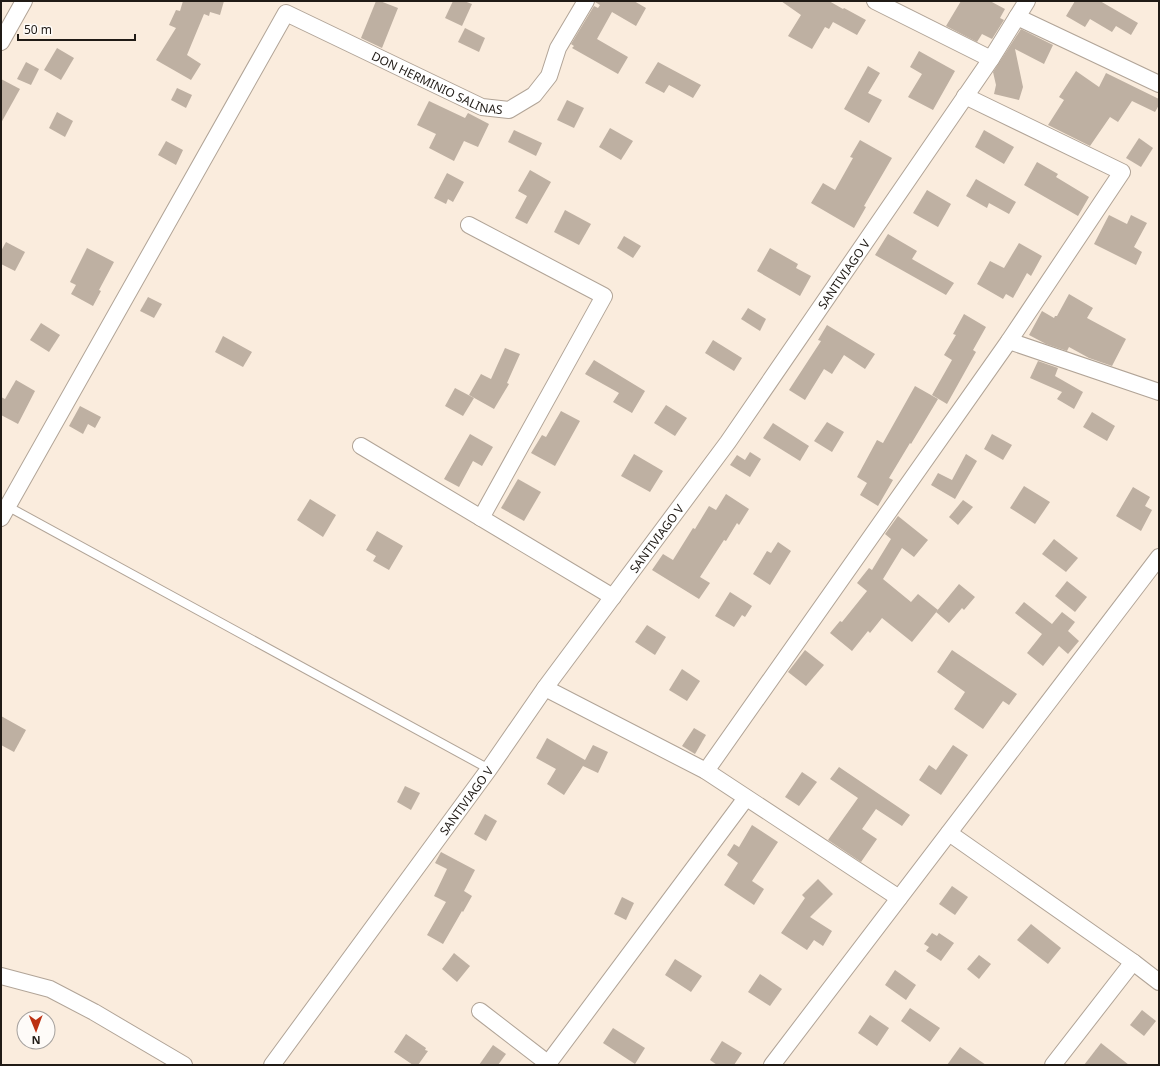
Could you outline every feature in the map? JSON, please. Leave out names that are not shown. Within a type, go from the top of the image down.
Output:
[{"type":"street","points":[[1,42],[24,1]]},
{"type":"street","name":"DON HERMINIO SALINAS","points":[[4,512],[286,13],[482,107],[509,110],[534,95],[549,76],[558,48],[586,1]]},
{"type":"street","points":[[875,1],[991,59]]},
{"type":"street","name":"SANTIVIAGO V","points":[[272,1065],[488,769],[545,688],[728,442],[991,59],[1026,1]]},
{"type":"street","points":[[1017,16],[1159,84]]},
{"type":"street","points":[[706,771],[1009,341],[1122,172],[965,96]]},
{"type":"street","points":[[469,225],[604,296],[481,518]]},
{"type":"street","points":[[1009,341],[1159,392]]},
{"type":"street","points":[[361,446],[612,597]]},
{"type":"street","points":[[772,1065],[1159,557]]},
{"type":"street","points":[[545,688],[706,771],[899,898]]},
{"type":"street","points":[[480,1011],[548,1065],[746,798]]},
{"type":"street","points":[[949,833],[1133,962],[1159,982]]},
{"type":"street","points":[[1053,1065],[1133,962]]},
{"type":"street","points":[[1,976],[50,989],[94,1012],[184,1065]]},
{"type":"lane","points":[[4,512],[488,769]]},
{"type":"building","points":[[183,1],[224,1],[220,15],[210,12],[209,16],[204,14],[187,55],[201,64],[191,80],[156,60],[176,28],[169,25],[176,10],[180,11]]},
{"type":"building","points":[[376,1],[380,1],[398,8],[382,48],[361,38]]},
{"type":"building","points":[[453,1],[464,1],[472,4],[462,26],[445,18]]},
{"type":"building","points":[[595,1],[634,1],[646,8],[636,26],[612,12],[597,39],[628,57],[618,74],[572,48],[574,46],[571,44],[594,6],[598,8],[600,5]]},
{"type":"building","points":[[781,1],[829,1],[866,20],[857,35],[833,22],[829,29],[825,27],[812,49],[788,36],[801,15]]},
{"type":"building","points":[[961,1],[990,1],[1005,9],[1000,18],[1004,20],[992,39],[982,34],[977,42],[946,26]]},
{"type":"building","points":[[1075,1],[1100,1],[1138,23],[1131,35],[1116,26],[1112,32],[1090,19],[1085,27],[1066,16]]},
{"type":"building","points":[[465,28],[485,38],[479,52],[458,42]]},
{"type":"building","points":[[1021,29],[1053,45],[1044,64],[1015,49],[1023,87],[1019,100],[994,94],[996,85],[993,72]]},
{"type":"building","points":[[57,48],[74,58],[61,80],[44,70]]},
{"type":"building","points":[[919,51],[955,71],[933,110],[908,97],[922,74],[910,67]]},
{"type":"building","points":[[26,62],[39,69],[31,85],[17,79]]},
{"type":"building","points":[[658,62],[701,85],[693,98],[669,85],[664,93],[645,83]]},
{"type":"building","points":[[868,66],[880,73],[868,93],[882,100],[869,123],[844,109]]},
{"type":"building","points":[[1076,71],[1099,87],[1106,73],[1159,99],[1159,105],[1155,112],[1132,101],[1118,122],[1110,117],[1090,146],[1048,125],[1064,100],[1059,97]]},
{"type":"building","points":[[1,79],[20,89],[1,123]]},
{"type":"building","points":[[177,88],[192,95],[186,108],[171,100]]},
{"type":"building","points":[[567,100],[584,108],[574,128],[557,120]]},
{"type":"building","points":[[429,101],[465,118],[468,113],[489,124],[478,147],[464,141],[454,161],[429,148],[436,134],[417,125]]},
{"type":"building","points":[[57,112],[73,121],[65,137],[49,128]]},
{"type":"building","points":[[610,128],[633,141],[621,160],[599,147]]},
{"type":"building","points":[[514,130],[542,143],[536,156],[508,142]]},
{"type":"building","points":[[984,130],[1014,147],[1004,164],[975,147]]},
{"type":"building","points":[[1139,138],[1153,148],[1141,167],[1126,158]]},
{"type":"building","points":[[860,140],[892,158],[864,206],[866,207],[854,228],[811,203],[823,183],[835,190],[853,158],[850,157]]},
{"type":"building","points":[[166,141],[183,150],[176,165],[158,155]]},
{"type":"building","points":[[1037,162],[1058,174],[1056,177],[1089,197],[1078,216],[1024,185]]},
{"type":"building","points":[[530,170],[551,182],[527,224],[515,218],[527,196],[518,191]]},
{"type":"building","points":[[447,173],[464,182],[453,202],[448,199],[446,204],[434,198]]},
{"type":"building","points":[[976,179],[1016,202],[1009,214],[989,203],[987,208],[966,196]]},
{"type":"building","points":[[927,190],[951,204],[938,227],[913,213]]},
{"type":"building","points":[[565,210],[591,224],[579,245],[554,232]]},
{"type":"building","points":[[1109,215],[1127,224],[1131,215],[1147,223],[1134,247],[1142,252],[1136,265],[1094,244]]},
{"type":"building","points":[[888,234],[917,251],[912,259],[954,283],[946,295],[875,255]]},
{"type":"building","points":[[624,236],[641,246],[633,258],[617,248]]},
{"type":"building","points":[[6,242],[25,252],[15,271],[1,264],[1,251]]},
{"type":"building","points":[[1019,243],[1042,256],[1031,276],[1027,273],[1013,298],[1006,294],[1003,299],[977,284],[990,261],[1004,268]]},
{"type":"building","points":[[87,248],[114,262],[99,290],[101,291],[93,306],[71,294],[76,285],[70,282]]},
{"type":"building","points":[[770,248],[798,264],[796,268],[811,276],[800,296],[757,271]]},
{"type":"building","points":[[1069,294],[1093,308],[1087,318],[1126,339],[1112,366],[1089,358],[1069,347],[1067,351],[1046,344],[1029,335],[1042,311],[1054,318],[1057,316]]},
{"type":"building","points":[[148,297],[162,304],[154,318],[140,311]]},
{"type":"building","points":[[748,308],[766,319],[760,331],[741,319]]},
{"type":"building","points":[[964,314],[986,327],[973,350],[976,352],[947,404],[932,395],[952,360],[944,355],[956,335],[953,334]]},
{"type":"building","points":[[41,323],[60,335],[49,352],[30,340]]},
{"type":"building","points":[[827,325],[875,354],[865,369],[844,355],[832,374],[824,369],[805,400],[789,390],[821,341],[818,340]]},
{"type":"building","points":[[223,336],[252,352],[243,367],[215,352]]},
{"type":"building","points":[[713,340],[742,358],[734,371],[705,353]]},
{"type":"building","points":[[505,348],[520,354],[507,383],[509,384],[494,409],[469,395],[481,374],[491,379]]},
{"type":"building","points":[[594,360],[645,391],[632,413],[613,402],[619,393],[585,374]]},
{"type":"building","points":[[1038,361],[1058,368],[1055,376],[1083,392],[1074,409],[1057,399],[1062,392],[1030,378]]},
{"type":"building","points":[[16,380],[35,391],[18,424],[1,415],[1,397],[5,399]]},
{"type":"building","points":[[915,386],[938,399],[889,478],[893,480],[878,506],[860,495],[867,483],[857,477],[877,440],[883,443]]},
{"type":"building","points":[[455,388],[474,398],[463,416],[445,406]]},
{"type":"building","points":[[666,405],[687,418],[675,436],[654,423]]},
{"type":"building","points":[[80,406],[101,417],[95,428],[88,424],[83,434],[69,426]]},
{"type":"building","points":[[561,411],[580,421],[555,466],[531,453],[542,435],[546,437]]},
{"type":"building","points":[[1092,412],[1115,426],[1107,441],[1083,427]]},
{"type":"building","points":[[827,422],[844,432],[832,452],[814,441]]},
{"type":"building","points":[[773,423],[809,446],[800,461],[763,438]]},
{"type":"building","points":[[470,434],[493,447],[482,466],[473,461],[459,487],[444,479]]},
{"type":"building","points":[[992,434],[1012,445],[1003,460],[984,449]]},
{"type":"building","points":[[750,452],[761,459],[750,477],[730,465],[737,455],[745,460]]},
{"type":"building","points":[[634,454],[663,471],[650,492],[621,476]]},
{"type":"building","points":[[966,454],[977,461],[955,499],[931,485],[938,473],[952,480]]},
{"type":"building","points":[[518,479],[541,492],[524,521],[501,508]]},
{"type":"building","points":[[1024,486],[1050,502],[1035,524],[1010,508]]},
{"type":"building","points":[[1133,487],[1150,497],[1145,506],[1152,510],[1141,531],[1116,516]]},
{"type":"building","points":[[726,494],[749,509],[739,525],[737,523],[726,541],[724,540],[700,577],[710,583],[699,599],[652,570],[663,554],[673,560],[709,506],[716,510]]},
{"type":"building","points":[[310,499],[336,515],[323,537],[297,520]]},
{"type":"building","points":[[963,500],[973,507],[958,525],[949,517]]},
{"type":"building","points":[[898,516],[928,540],[914,557],[902,548],[883,579],[911,602],[918,594],[938,610],[912,642],[882,618],[870,633],[868,631],[852,651],[830,633],[840,621],[842,622],[867,591],[857,583],[869,568],[872,570],[891,539],[885,534]]},
{"type":"building","points":[[377,531],[403,546],[389,570],[373,561],[376,556],[366,550]]},
{"type":"building","points":[[1054,539],[1078,558],[1066,572],[1042,554]]},
{"type":"building","points":[[778,542],[791,551],[770,585],[753,574],[767,551],[771,553]]},
{"type":"building","points":[[1067,581],[1087,597],[1075,612],[1055,596]]},
{"type":"building","points":[[959,584],[975,597],[964,610],[962,608],[949,623],[936,612]]},
{"type":"building","points":[[730,592],[752,606],[745,617],[742,615],[734,627],[715,616]]},
{"type":"building","points":[[1024,602],[1052,624],[1062,612],[1075,622],[1068,631],[1079,641],[1068,654],[1059,646],[1043,666],[1027,653],[1042,634],[1015,613]]},
{"type":"building","points":[[647,625],[666,637],[655,655],[635,642]]},
{"type":"building","points":[[805,650],[824,665],[806,686],[788,672]]},
{"type":"building","points":[[952,650],[1017,694],[1009,705],[1003,701],[983,729],[954,709],[965,692],[937,672]]},
{"type":"building","points":[[682,669],[700,681],[687,701],[669,690]]},
{"type":"building","points":[[1,716],[26,730],[14,752],[1,745]]},
{"type":"building","points":[[694,728],[706,735],[695,754],[682,746]]},
{"type":"building","points":[[547,738],[585,760],[593,745],[608,752],[598,773],[583,766],[564,795],[547,784],[556,769],[536,758]]},
{"type":"building","points":[[953,745],[968,755],[941,795],[919,780],[929,765],[936,770]]},
{"type":"building","points":[[839,767],[910,815],[902,826],[876,809],[862,829],[877,839],[861,862],[828,840],[858,798],[830,779]]},
{"type":"building","points":[[802,772],[817,782],[799,806],[785,797]]},
{"type":"building","points":[[405,786],[420,793],[411,810],[397,802]]},
{"type":"building","points":[[485,814],[497,821],[486,841],[474,834]]},
{"type":"building","points":[[752,825],[778,842],[752,881],[764,889],[754,905],[724,885],[738,863],[727,855],[734,844],[739,847]]},
{"type":"building","points":[[441,852],[475,870],[464,891],[472,896],[443,944],[427,935],[446,902],[434,896],[447,869],[435,863]]},
{"type":"building","points":[[818,879],[833,894],[810,917],[832,931],[823,946],[814,940],[807,950],[781,933],[805,898],[802,895]]},
{"type":"building","points":[[952,886],[968,897],[955,915],[939,904]]},
{"type":"building","points":[[622,897],[634,903],[626,920],[614,914]]},
{"type":"building","points":[[1031,924],[1061,948],[1048,964],[1017,940]]},
{"type":"building","points":[[932,933],[937,936],[939,933],[954,943],[941,961],[926,951],[929,947],[924,944]]},
{"type":"building","points":[[454,953],[470,966],[457,982],[442,969]]},
{"type":"building","points":[[979,955],[991,964],[979,979],[967,969]]},
{"type":"building","points":[[675,959],[702,976],[691,992],[665,975]]},
{"type":"building","points":[[895,970],[916,985],[906,1000],[885,985]]},
{"type":"building","points":[[760,974],[782,989],[770,1006],[748,992]]},
{"type":"building","points":[[910,1008],[940,1028],[930,1042],[901,1021]]},
{"type":"building","points":[[1142,1010],[1156,1021],[1144,1036],[1130,1025]]},
{"type":"building","points":[[870,1015],[889,1028],[877,1046],[858,1033]]},
{"type":"building","points":[[613,1028],[645,1048],[635,1064],[603,1043]]},
{"type":"building","points":[[406,1034],[428,1051],[418,1065],[413,1065],[394,1052]]},
{"type":"building","points":[[722,1041],[742,1053],[734,1065],[717,1065],[710,1060]]},
{"type":"building","points":[[1101,1043],[1129,1065],[1084,1065]]},
{"type":"building","points":[[493,1045],[506,1054],[498,1065],[479,1065]]},
{"type":"building","points":[[960,1047],[986,1065],[947,1065]]}]
